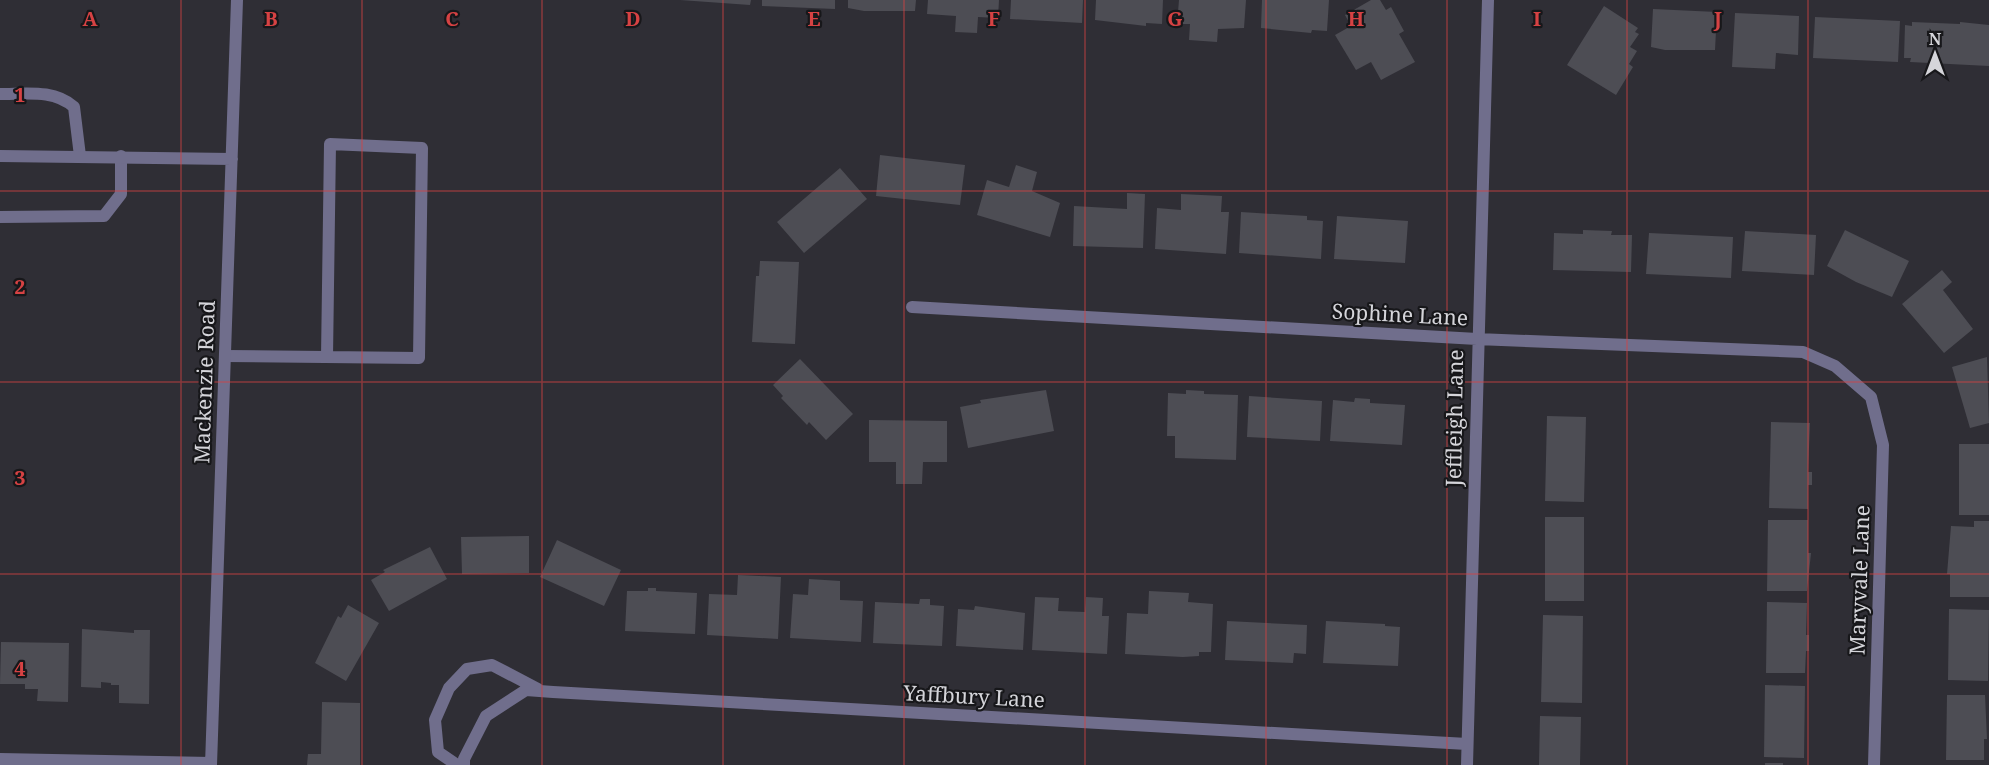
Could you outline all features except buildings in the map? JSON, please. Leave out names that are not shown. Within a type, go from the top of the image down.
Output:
[{"type":"street","name":"Mackenzie Road","points":[[211,764],[237,0]]},
{"type":"street","name":"Jeffleigh Lane","points":[[1467,765],[1488,0]]},
{"type":"street","points":[[0,94],[47,94],[63,97],[74,106],[80,156]]},
{"type":"street","points":[[225,356],[419,358],[422,148],[330,144],[327,357]]},
{"type":"street","points":[[0,156],[232,159]]},
{"type":"street","points":[[0,217],[104,216],[121,194],[121,156]]},
{"type":"street","name":"Sophine Lane","points":[[912,307],[1477,339],[1803,352],[1835,366],[1871,397]]},
{"type":"street","name":"Maryvale Lane","points":[[1871,397],[1883,445],[1874,765]]},
{"type":"street","points":[[457,765],[438,752],[435,720],[448,688],[467,669],[492,665],[539,689]]},
{"type":"street","name":"Yaffbury Lane","points":[[464,765],[464,759],[486,716],[526,690],[539,689],[554,692],[1467,744]]},
{"type":"street","points":[[0,759],[211,764]]}]
